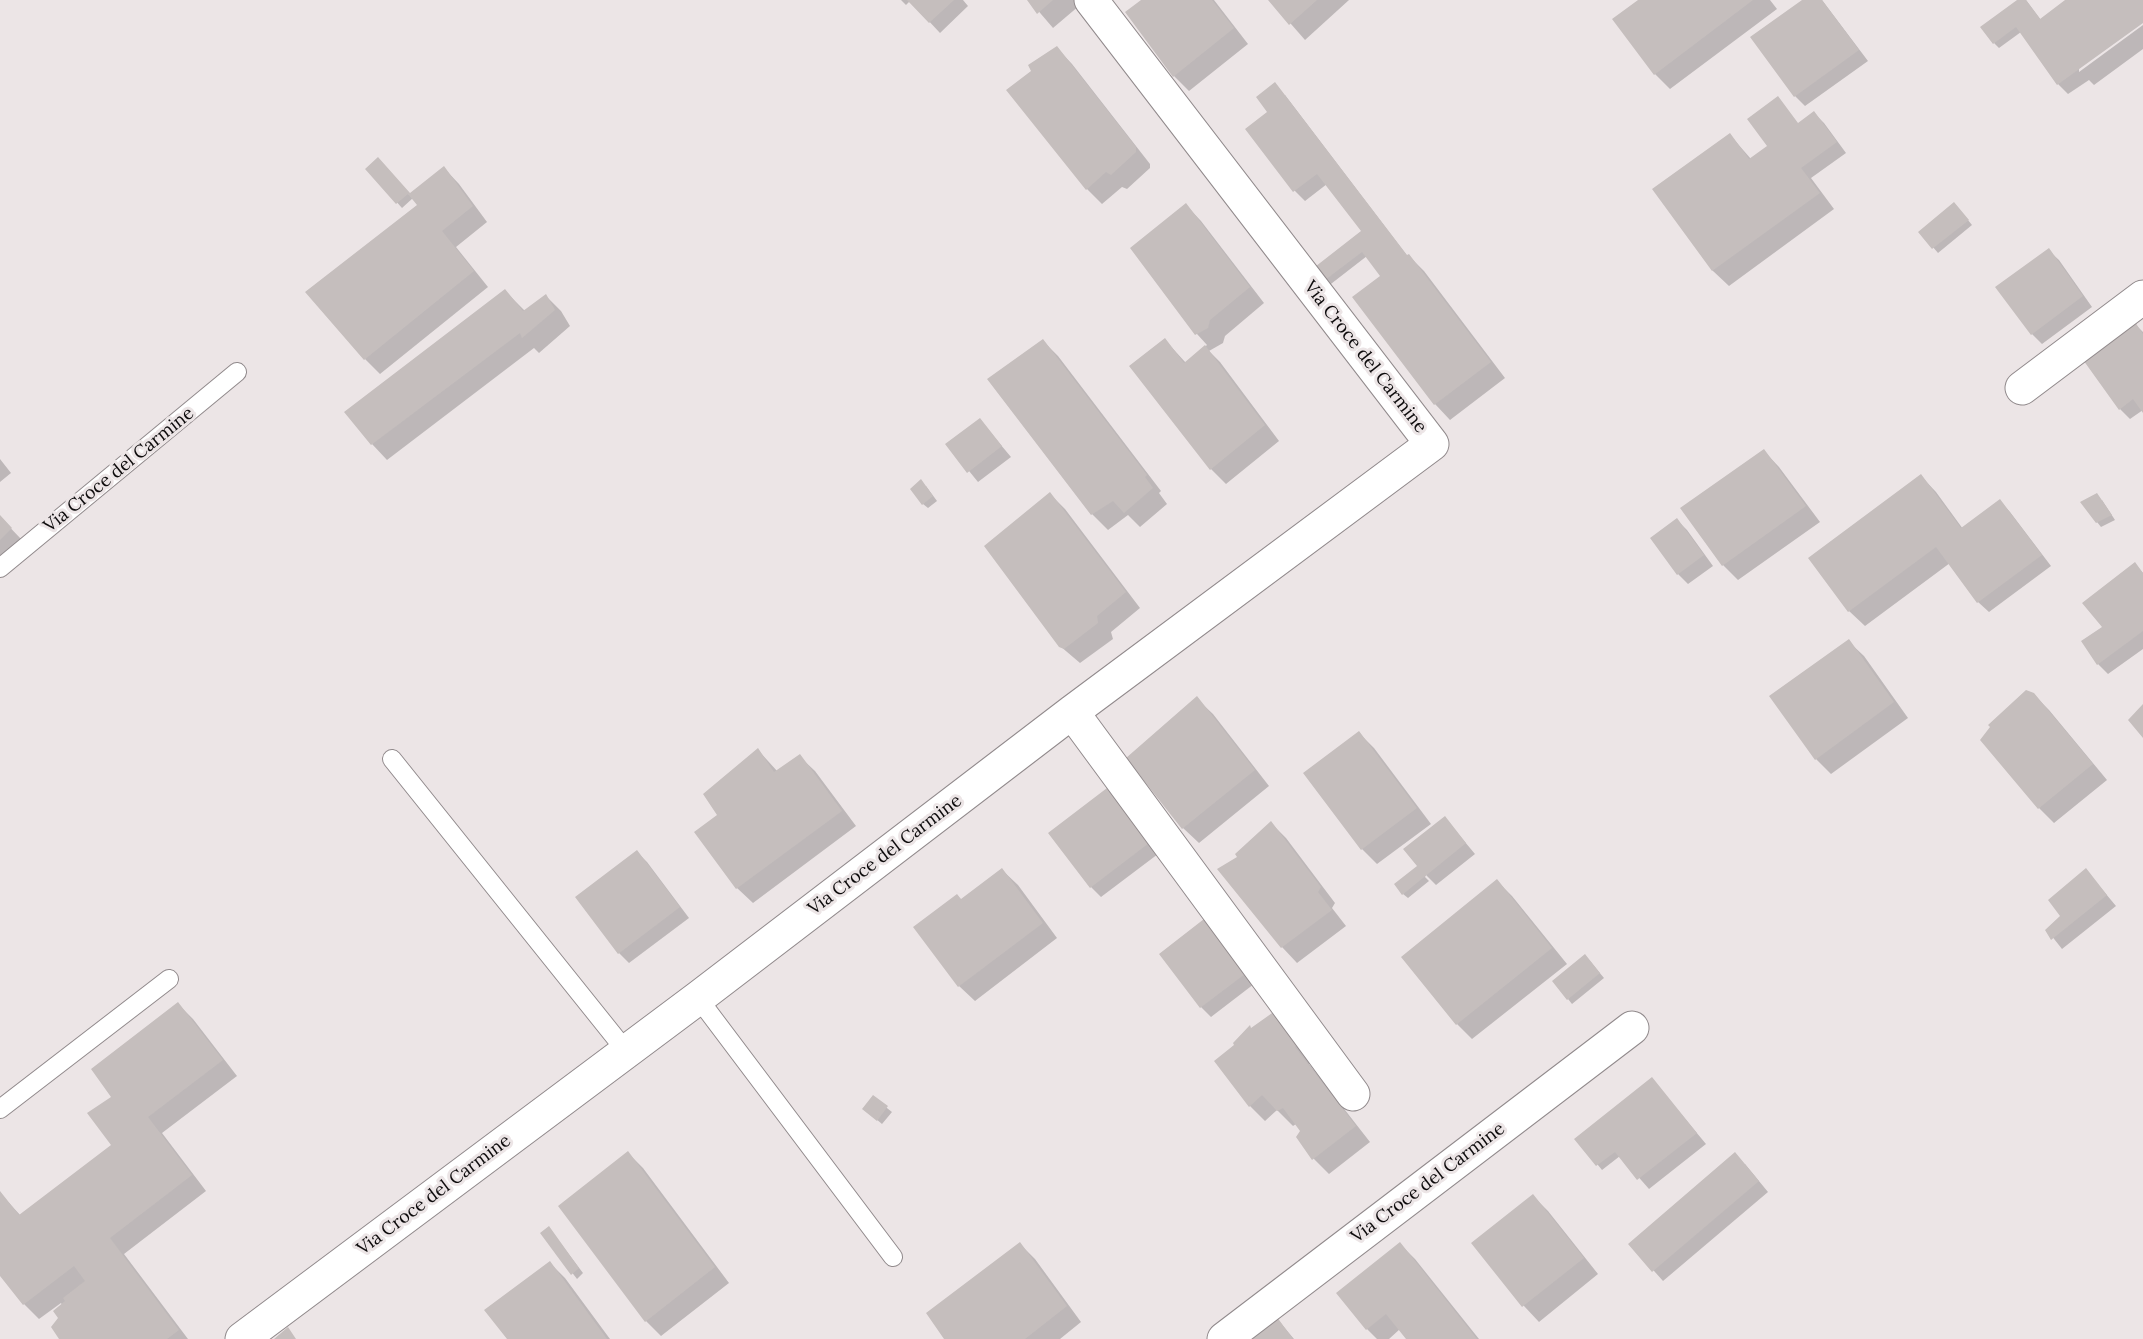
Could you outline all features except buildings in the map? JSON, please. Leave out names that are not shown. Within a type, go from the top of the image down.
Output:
[{"type":"street","name":"Via Croce del Carmine","points":[[242,1339],[698,998],[1072,712],[1432,444],[1091,0]]},
{"type":"street","points":[[2022,388],[2143,297]]},
{"type":"street","points":[[1072,712],[1353,1094]]},
{"type":"street","name":"Via Croce del Carmine","points":[[1224,1339],[1632,1028]]},
{"type":"lane","name":"Via Croce del Carmine","points":[[0,568],[237,372]]},
{"type":"lane","points":[[392,759],[626,1051]]},
{"type":"lane","points":[[0,1109],[169,979]]},
{"type":"lane","points":[[698,998],[892,1257]]}]
